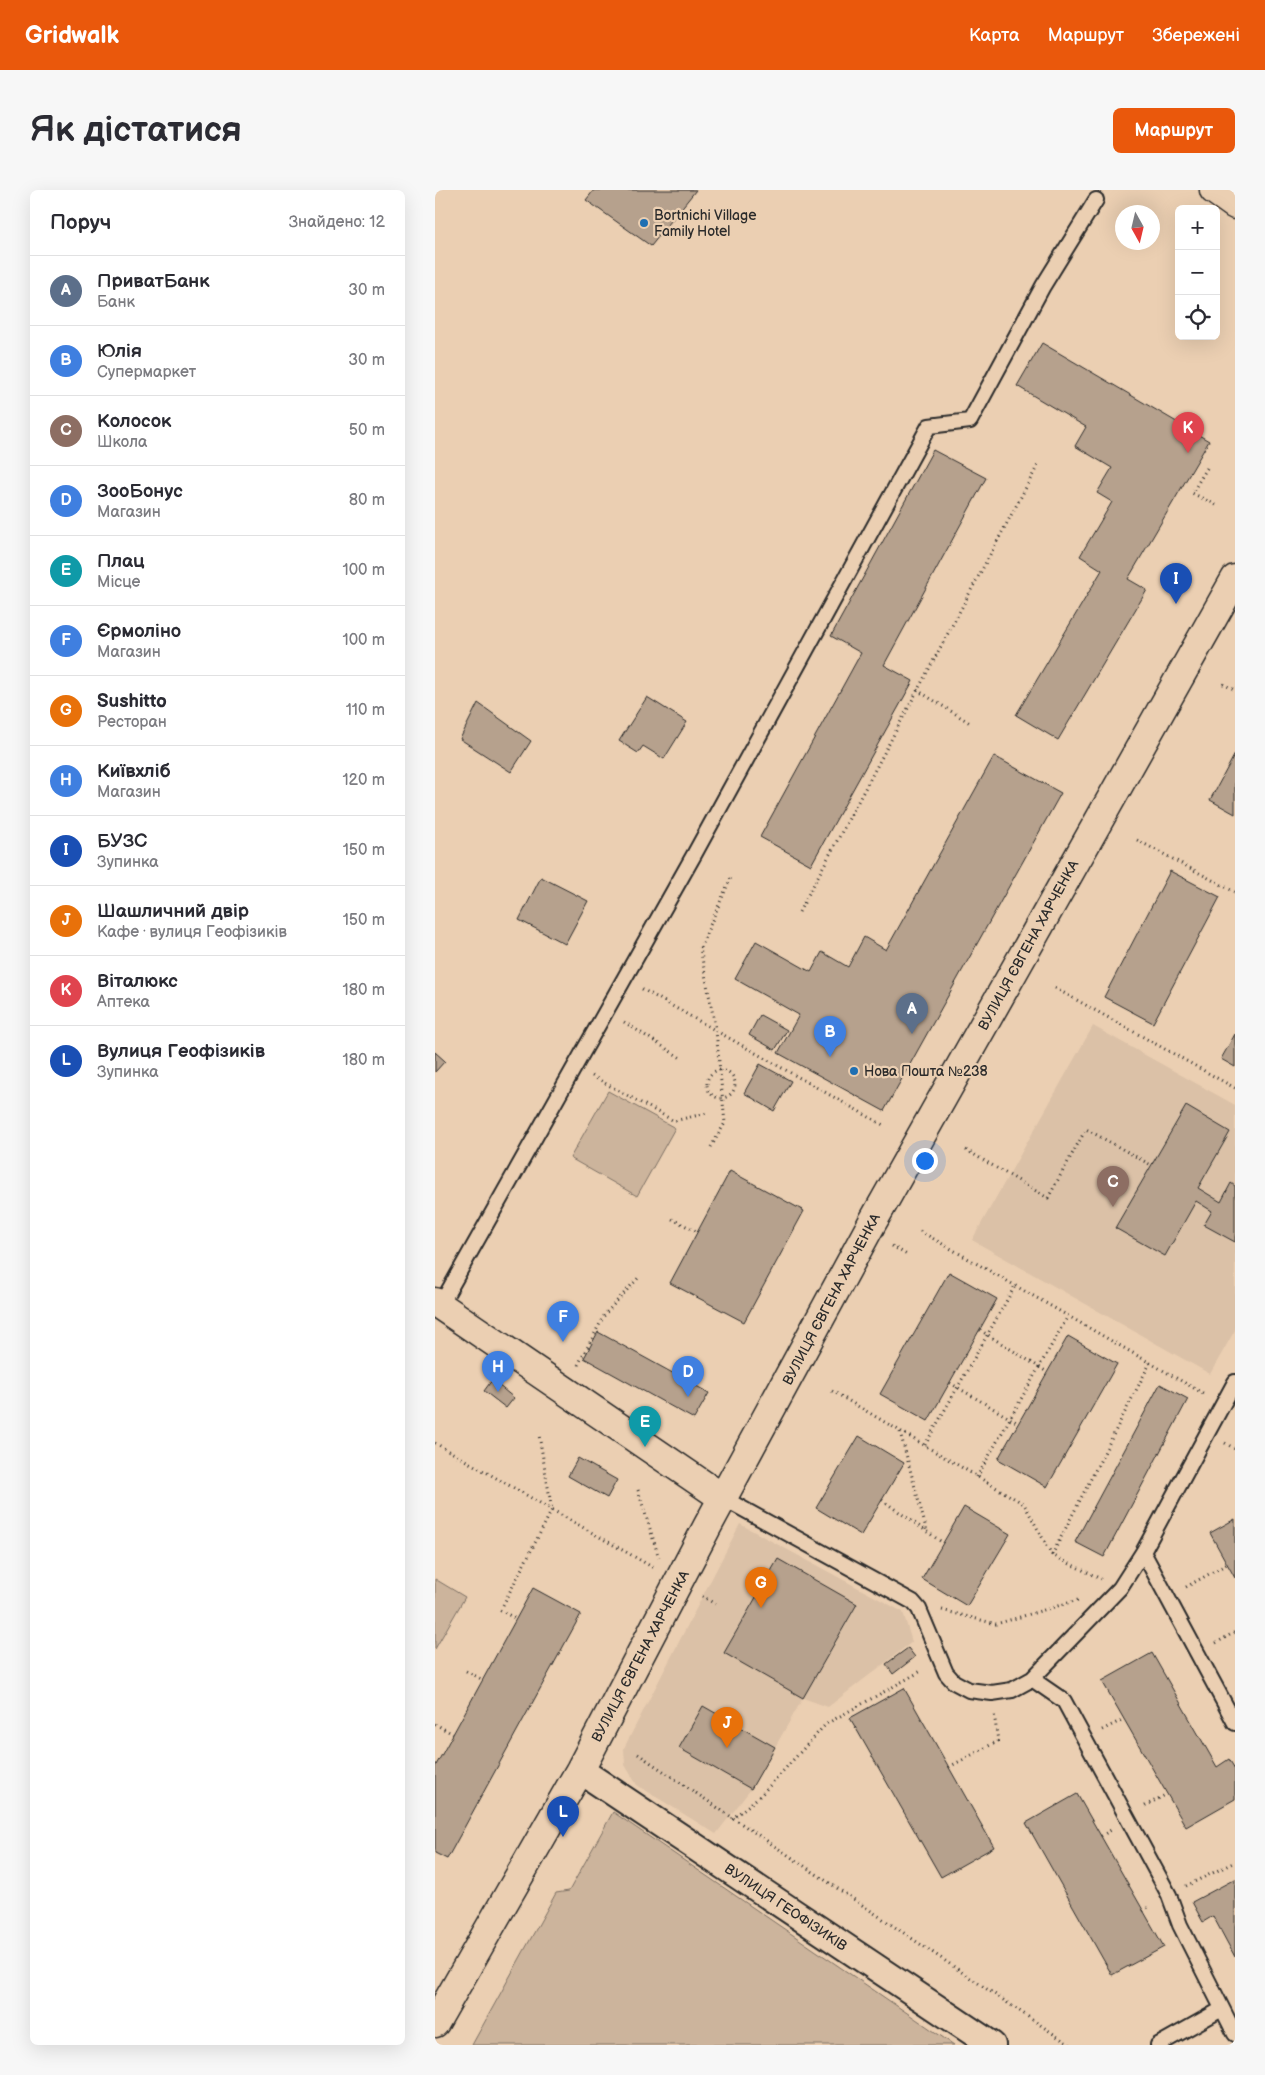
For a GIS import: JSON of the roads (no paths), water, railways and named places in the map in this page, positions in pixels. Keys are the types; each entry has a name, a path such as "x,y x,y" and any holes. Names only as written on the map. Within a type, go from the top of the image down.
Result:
{"main road":[{"path":"1214,190 1235,205"},
{"name":"ВУЛИЦЯ ЄВГЕНА ХАРЧЕНКА","path":"435,2023 580,1770 671,1578 723,1498 876,1215 1235,579"},
{"path":"438,1304 723,1498"}],"street":[{"name":"ВУЛИЦЯ ГЕОФІЗИКІВ","path":"580,1770 992,2045"}],"lane":[{"path":"438,1304 576,1067 929,426 970,421 1043,286 1096,200"},
{"path":"723,1498 913,1602 919,1609 947,1673 954,1682 969,1690 992,1693 1012,1690 1032,1679 1120,1588 1143,1552 1235,1382"},
{"path":"1143,1552 1235,1723"},
{"path":"1032,1679 1064,1701 1169,1895 1180,1925 1235,2034"},
{"path":"1158,2045 1223,2009"}],"place":[{"name":"Bortnichi Village Family Hotel","path":"644,223"},
{"name":"Віталюкс","path":"1188,453"},
{"name":"БУЗС","path":"1176,604"},
{"name":"ПриватБанк","path":"912,1034"},
{"name":"Юлія","path":"830,1057"},
{"name":"Нова Пошта №238","path":"854,1071"},
{"name":"Колосок","path":"1113,1207"},
{"name":"Єрмоліно","path":"563,1342"},
{"name":"Київхліб","path":"498,1392"},
{"name":"ЗооБонус","path":"688,1397"},
{"name":"Плац","path":"645,1447"},
{"name":"Sushitto","path":"761,1608"},
{"name":"Шашличний двір","path":"727,1748"},
{"name":"Вулиця Геофізиків","path":"563,1837"}]}
